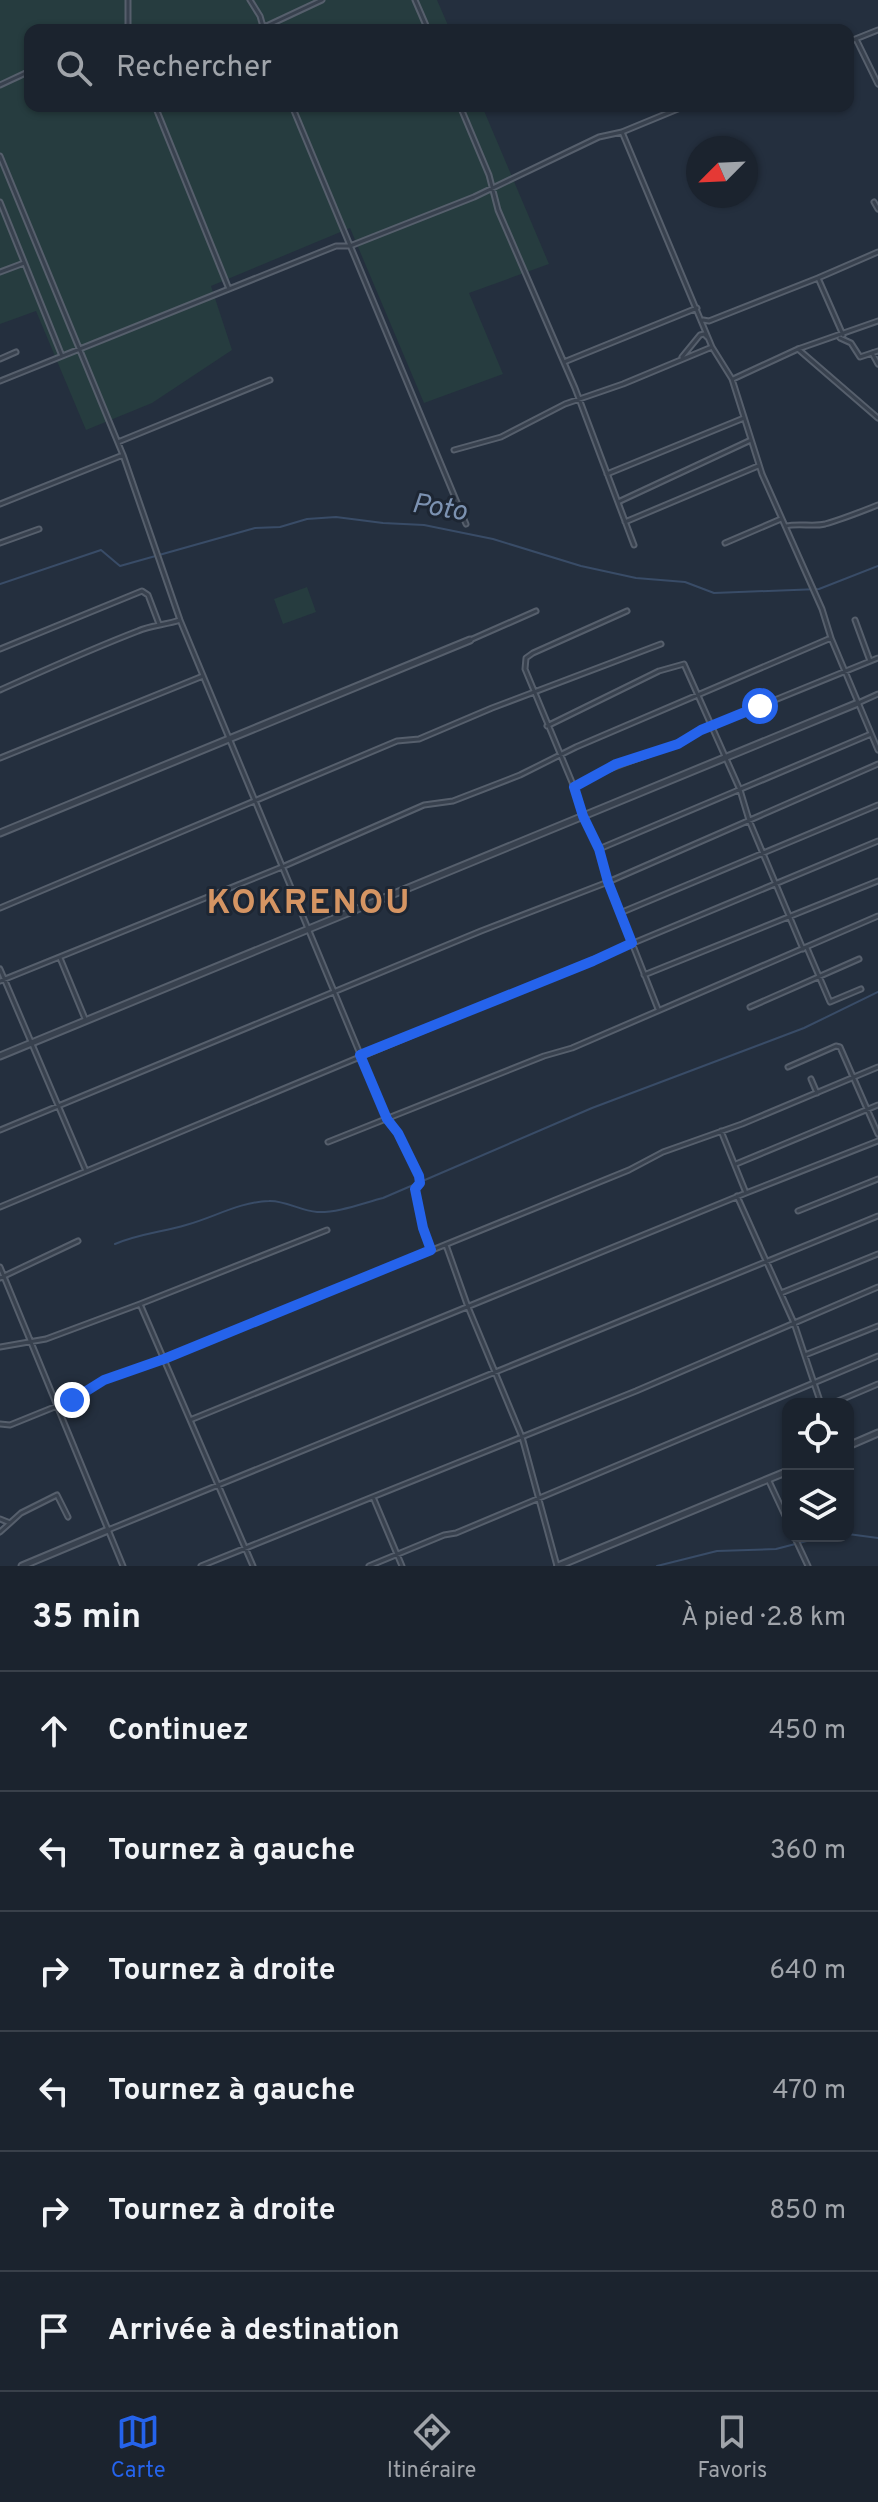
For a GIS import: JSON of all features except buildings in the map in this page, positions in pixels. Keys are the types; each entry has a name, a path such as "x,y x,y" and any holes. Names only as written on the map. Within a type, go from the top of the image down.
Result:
{"street":[{"path":"128,0 128,24"},
{"path":"250,0 260,16 261,24"},
{"path":"272,24 322,0"},
{"path":"415,0 425,24"},
{"path":"878,30 856,39 878,84"},
{"path":"0,85 24,74"},
{"path":"157,112 229,289"},
{"path":"294,112 466,524"},
{"path":"463,112 489,175 498,210 579,398 634,545"},
{"path":"0,381 336,246 350,246 474,197 599,137 622,132 670,112"},
{"path":"622,132 712,347 732,379 759,465 822,609 878,750"},
{"path":"0,156 118,442 180,620 203,676 387,1119 398,1133 419,1176 416,1200 431,1250"},
{"path":"0,202 62,356"},
{"path":"874,202 878,209"},
{"path":"703,320 709,321 878,252"},
{"path":"0,272 24,263"},
{"path":"818,278 843,335"},
{"path":"564,362 697,308"},
{"path":"732,379 798,349 878,321"},
{"path":"681,358 700,335 704,334 710,340"},
{"path":"837,337 851,343 860,357 878,351"},
{"path":"454,450 501,437 579,398 623,384 712,347"},
{"path":"798,349 878,418"},
{"path":"0,359 16,352"},
{"path":"872,352 878,364"},
{"path":"118,442 270,380"},
{"path":"607,474 744,418"},
{"path":"618,502 751,440"},
{"path":"0,504 123,455"},
{"path":"625,522 759,465"},
{"path":"785,527 823,525 878,505"},
{"path":"725,543 781,519"},
{"path":"0,543 39,529"},
{"path":"0,649 142,591 148,595 159,624"},
{"path":"0,833 536,611"},
{"path":"627,611 529,656 525,669 599,849 608,882 658,1009"},
{"path":"0,690 74,660 104,644 159,624 180,620"},
{"path":"855,620 870,661"},
{"path":"2,980 282,867 424,805 453,801 520,775 698,693 831,638"},
{"path":"0,908 397,741 419,739 661,644"},
{"path":"574,787 616,764 678,744 711,726 878,658"},
{"path":"547,726 659,671 684,664 740,790 763,854 830,1002 861,989"},
{"path":"0,758 203,676"},
{"path":"0,1056 878,694"},
{"path":"599,849 871,734"},
{"path":"0,1130 481,931 608,882 878,764"},
{"path":"620,913 878,805"},
{"path":"0,1207 878,841"},
{"path":"644,975 878,881"},
{"path":"328,1142 544,1056 572,1048 878,916"},
{"path":"60,958 86,1021"},
{"path":"750,1007 859,959"},
{"path":"0,969 2,980 86,1171"},
{"path":"788,1067 840,1047 878,1134"},
{"path":"0,1424 10,1425 57,1406 104,1380 164,1359 446,1245 629,1170 663,1152 878,1067"},
{"path":"811,1079 817,1093"},
{"path":"736,1164 878,1105"},
{"path":"721,1131 746,1193"},
{"path":"190,1420 878,1141"},
{"path":"798,1211 878,1179"},
{"path":"737,1196 794,1323 819,1398"},
{"path":"22,1566 878,1216"},
{"path":"0,1347 32,1343 327,1230"},
{"path":"2,1277 78,1241"},
{"path":"446,1245 522,1437 558,1566 782,1473"},
{"path":"781,1293 878,1254"},
{"path":"0,1267 123,1566"},
{"path":"201,1566 522,1437 878,1287"},
{"path":"140,1304 253,1566"},
{"path":"805,1355 878,1326"},
{"path":"369,1566 878,1356"},
{"path":"845,1398 878,1384"},
{"path":"854,1443 878,1433"},
{"path":"768,1479 782,1509"},
{"path":"0,1532 26,1510 57,1495 68,1517"},
{"path":"373,1497 402,1566"},
{"path":"0,1519 10,1523"},
{"path":"797,1542 808,1566"}],"green space":[{"path":"0,0 437,0 447,24 24,24 24,112 485,112 549,264 469,293 503,374 424,403 350,228 211,286 232,350 152,403 86,430 36,311 0,324"},
{"path":"307,587 316,612 283,624 274,599"}],"waterway":[{"name":"Poto","path":"0,584 101,550 120,566 255,528 336,517 424,525 493,539 581,566 636,578 685,582 714,593 819,589 878,566"},
{"path":"115,1244 258,1202 275,1201 325,1212 383,1198 592,1108 804,1028 878,992"},
{"path":"854,1535 878,1538"},
{"path":"657,1566 717,1551 776,1549 803,1542"}],"district":[{"name":"KOKRENOU","path":"309,904"}],"route":[{"path":"72,1400 104,1380 164,1359 431,1250 416,1200 419,1176 398,1133 387,1119 360,1055 632,943 574,787 616,764 678,744 701,730 760,706"}]}
